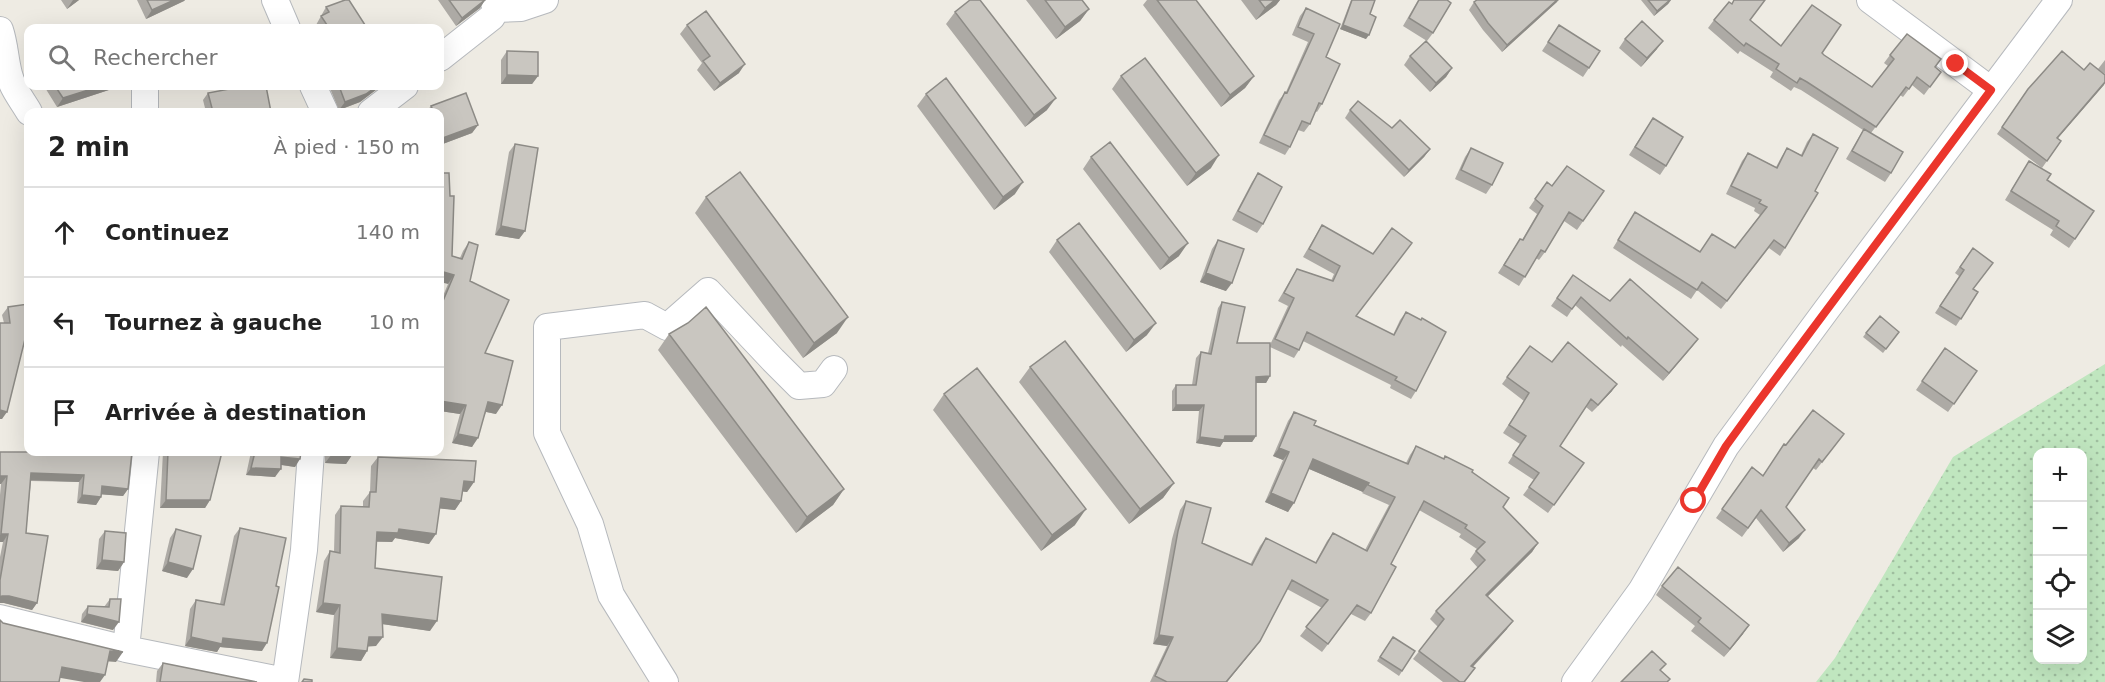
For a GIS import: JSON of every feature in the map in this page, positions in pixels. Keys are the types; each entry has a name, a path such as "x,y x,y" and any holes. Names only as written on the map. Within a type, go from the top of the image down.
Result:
{"street":[{"path":"274,0 285,24"},
{"path":"444,55 492,17 495,4 521,8 545,0"},
{"path":"1870,0 1991,90"},
{"path":"1575,682 1641,591 1726,446 2059,0"},
{"path":"0,30 6,48 9,73 14,87 27,108"},
{"path":"145,90 145,108"},
{"path":"315,90 323,108"},
{"path":"376,108 400,90"},
{"path":"665,682 611,595 590,524 547,433 547,327 645,315 667,327 708,291 799,386 823,384 834,369"},
{"path":"126,650 146,456"},
{"path":"0,618 126,650 285,682 304,550 311,456"}],"green space":[{"path":"2105,364 2105,682 1816,682 1835,658 1953,457"}],"building":[{"path":"147,0 174,0 152,10"},
{"path":"349,0 364,24 326,24 321,16 329,12 326,7"},
{"path":"449,0 485,0 462,18"},
{"path":"970,0 980,0 1056,98 1034,115 955,12"},
{"path":"1045,0 1082,0 1089,9 1065,27"},
{"path":"1157,0 1196,0 1254,76 1230,95"},
{"path":"1259,0 1275,0 1265,8"},
{"path":"1352,0 1375,0 1370,14 1376,17 1369,35 1343,25"},
{"path":"1419,0 1447,0 1451,3 1433,33 1409,18"},
{"path":"1477,0 1557,0 1507,45 1474,2"},
{"path":"1648,0 1670,0 1657,11"},
{"path":"1734,0 1765,0 1750,20 1781,46 1812,5 1841,25 1822,53 1872,87 1894,59 1890,55 1907,34 1941,59 1935,67 1941,72 1930,87 1917,77 1909,89 1906,87 1876,127 1800,78 1797,83 1776,69 1779,64 1746,43 1744,46 1714,20 1729,2 1732,4"},
{"path":"1306,8 1340,24 1326,57 1340,64 1310,124 1302,121 1290,147 1264,135 1285,92 1287,93 1314,34 1298,27"},
{"path":"706,11 745,64 720,83 703,61 710,56 687,25"},
{"path":"1642,21 1663,41 1647,58 1625,39"},
{"path":"1559,25 1600,51 1589,68 1548,42"},
{"path":"1426,41 1452,68 1436,83 1410,56"},
{"path":"507,51 538,52 538,76 507,75"},
{"path":"2062,51 2084,70 2090,63 2105,75 2105,82 2057,138 2061,141 2047,161 2002,127 2028,89"},
{"path":"1145,58 1219,155 1196,173 1121,76"},
{"path":"946,78 1023,182 1003,197 926,94"},
{"path":"58,90 88,90 63,98"},
{"path":"224,90 267,90 270,108 212,108 208,93"},
{"path":"340,90 372,90 366,94 345,102"},
{"path":"466,93 478,125 444,138 444,108 432,108 431,106"},
{"path":"1358,101 1392,128 1400,120 1430,149 1409,170 1350,110"},
{"path":"1653,118 1683,137 1666,166 1635,147"},
{"path":"1864,129 1903,152 1891,173 1852,151"},
{"path":"1813,134 1838,148 1815,191 1818,193 1785,248 1774,240 1727,301 1702,282 1697,290 1618,240 1635,212 1700,252 1712,234 1735,248 1767,207 1759,203 1761,200 1731,186 1748,153 1777,168 1787,148 1802,156"},
{"path":"1110,142 1188,243 1169,258 1091,157"},
{"path":"515,144 538,148 525,231 501,226"},
{"path":"1471,148 1503,163 1492,185 1461,170"},
{"path":"2029,161 2051,174 2047,180 2094,211 2075,239 2056,226 2059,221 2011,191"},
{"path":"1567,166 1604,191 1583,221 1569,212 1545,252 1541,250 1525,277 1504,265 1520,239 1523,240 1543,206 1535,199 1547,182 1552,186"},
{"path":"740,172 848,317 814,343 706,197"},
{"path":"444,173 449,173 450,196 454,196 452,256 462,259 469,242 478,245 470,281 509,300 485,353 513,361 502,405 488,402 478,438 458,434 466,405 444,402 444,299 454,275 444,272"},
{"path":"1258,173 1282,187 1263,224 1238,211"},
{"path":"1079,223 1156,323 1134,340 1057,240"},
{"path":"1322,225 1373,254 1392,228 1412,243 1356,316 1394,335 1406,312 1446,332 1416,391 1395,380 1397,377 1307,332 1299,350 1275,339 1294,298 1284,293 1297,269 1333,281 1340,266 1309,249"},
{"path":"1218,240 1244,249 1232,283 1206,273"},
{"path":"1973,248 1993,263 1973,289 1978,292 1961,319 1940,306 1964,270 1960,267"},
{"path":"1573,275 1610,301 1630,279 1698,339 1669,373 1581,297 1572,309 1557,298"},
{"path":"1222,302 1245,307 1237,343 1270,343 1270,376 1256,377 1256,436 1225,436 1224,440 1200,437 1204,405 1176,405 1176,385 1196,385 1201,352 1211,354"},
{"path":"24,305 24,343 7,412 0,410 0,323 10,323 8,307"},
{"path":"706,307 844,489 807,517 669,334 688,323"},
{"path":"1880,316 1899,332 1886,349 1866,333"},
{"path":"1065,341 1174,483 1140,509 1030,367"},
{"path":"1568,342 1617,384 1598,405 1591,399 1560,446 1584,463 1554,505 1529,487 1539,473 1513,455 1526,436 1509,425 1529,393 1507,377 1530,346 1552,362"},
{"path":"1945,348 1977,371 1954,404 1922,381"},
{"path":"977,368 1086,509 1052,535 944,394"},
{"path":"1813,410 1844,434 1822,462 1819,459 1786,507 1805,530 1789,543 1761,510 1748,528 1722,509 1752,467 1763,476 1784,444 1786,445"},
{"path":"1294,412 1316,421 1314,425 1408,464 1416,446 1444,459 1445,456 1473,470 1472,472 1509,498 1503,507 1538,543 1486,595 1513,621 1471,666 1475,668 1464,682 1460,682 1419,651 1444,619 1436,611 1485,560 1476,551 1485,542 1465,528 1467,525 1424,501 1391,564 1396,567 1371,613 1357,605 1328,644 1306,627 1328,600 1292,580 1260,641 1226,682 1167,682 1155,676 1173,637 1159,635 1178,531 1186,501 1211,508 1202,543 1252,565 1266,538 1316,563 1333,533 1367,551 1395,497 1313,459 1294,503 1271,493 1289,452 1279,448"},
{"path":"0,452 24,452 24,456 132,456 128,489 102,486 101,497 82,495 84,475 31,473 26,533 48,536 37,603 9,596 0,597 0,580 8,534 1,534 7,476 0,476"},
{"path":"168,456 221,456 210,500 166,500"},
{"path":"254,456 300,456 300,459 281,457 281,469 251,468"},
{"path":"378,457 476,461 474,482 464,481 461,501 441,498 436,534 399,529 398,533 377,532 375,568 442,577 437,621 382,614 383,637 369,637 367,651 337,648 340,605 323,603 330,551 340,553 341,506 369,507 370,492 376,492"},
{"path":"240,528 286,538 276,586 279,587 267,643 223,638 222,644 191,637 196,600 224,605"},
{"path":"176,529 201,536 193,569 168,562"},
{"path":"105,531 126,533 124,562 102,560"},
{"path":"1678,567 1749,625 1730,649 1698,622 1701,618 1662,586"},
{"path":"110,599 121,599 119,622 87,614 88,606 109,607"},
{"path":"0,620 3,623 123,652 110,651 105,675 62,667 59,682 0,682"},
{"path":"1393,637 1415,651 1402,671 1380,657"},
{"path":"1652,651 1666,664 1660,670 1670,679 1667,682 1621,682"},
{"path":"163,663 257,682 160,682"},
{"path":"304,679 312,680 312,682 302,682"}],"route":[{"path":"1694,501 1726,446 1991,90 1956,64"}]}
